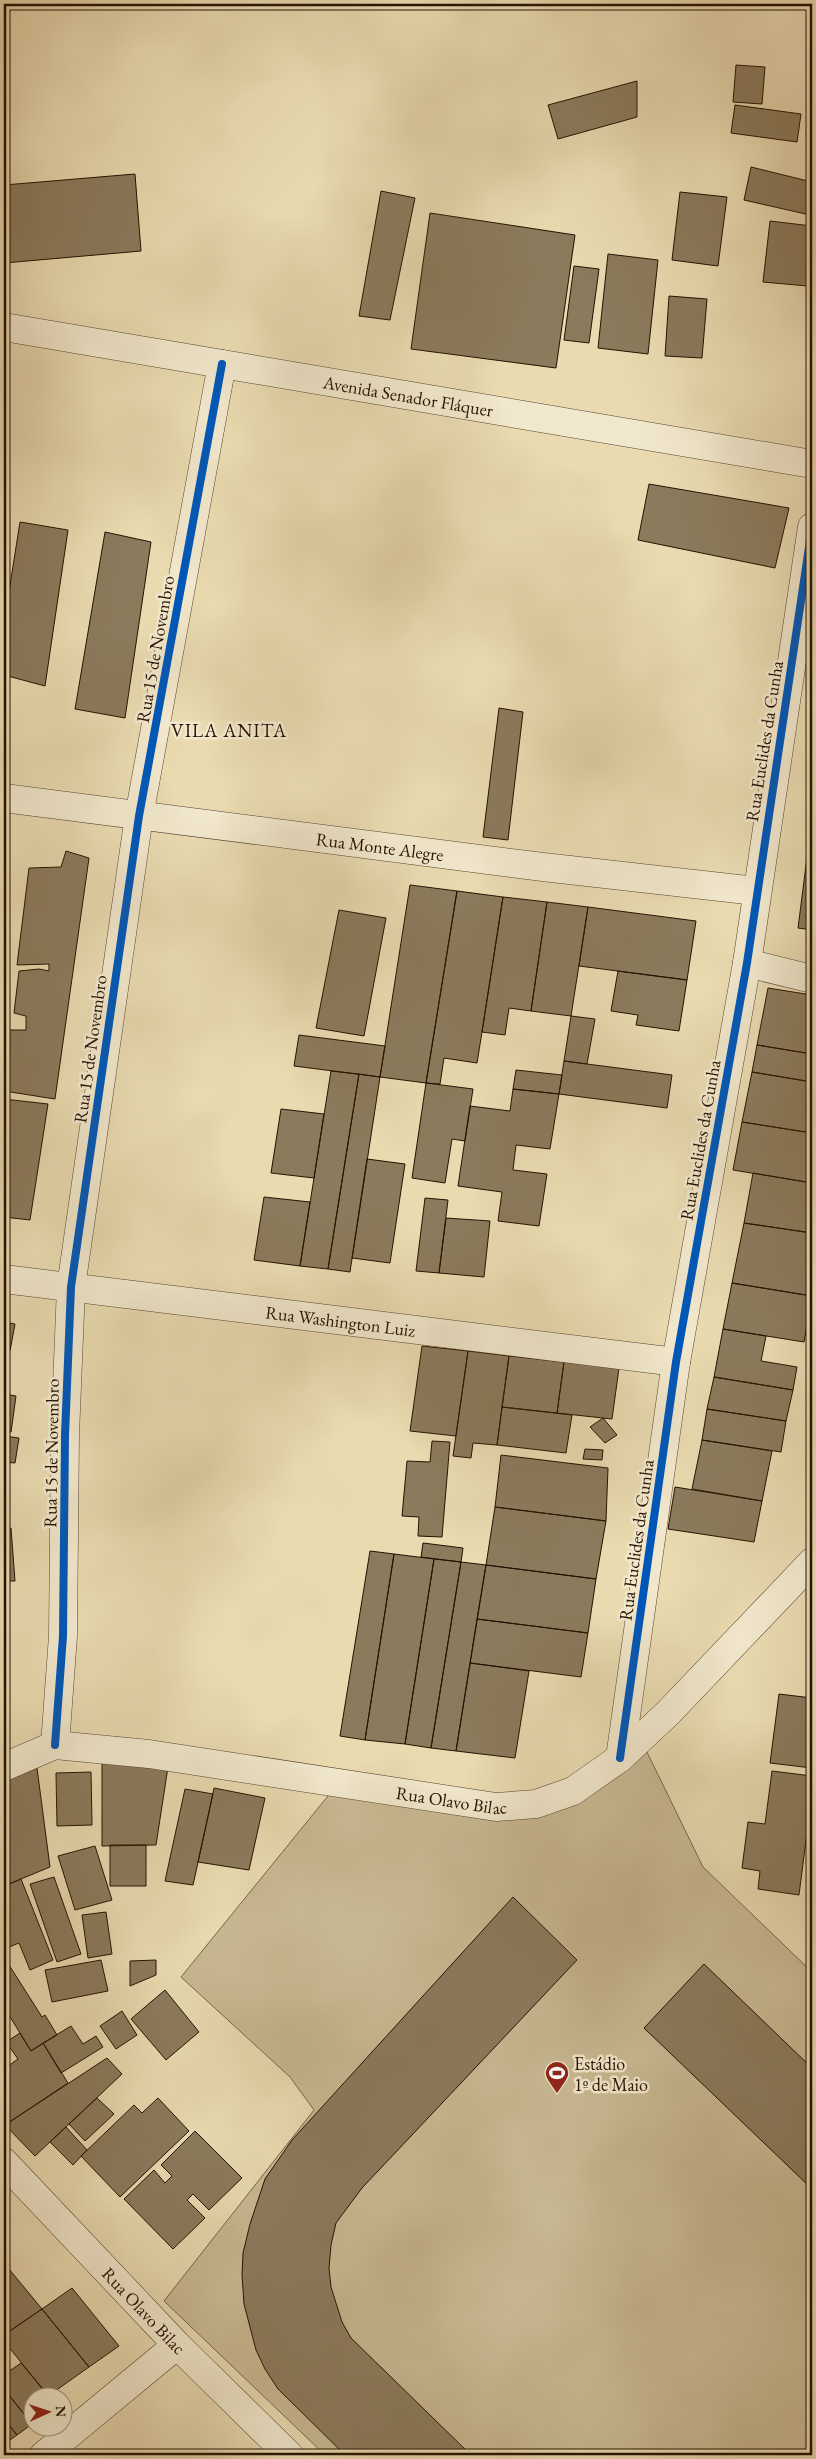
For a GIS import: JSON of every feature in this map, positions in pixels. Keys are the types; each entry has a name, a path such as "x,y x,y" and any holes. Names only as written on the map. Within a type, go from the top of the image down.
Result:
{"street":[{"name":"Avenida Senador Fláquer","path":"4,327 812,464"},
{"name":"Rua 15 de Novembro","path":"55,1745 63,1636 65,1435 71,1288 140,816 222,364"},
{"name":"Rua Euclides da Cunha","path":"620,1758 676,1362 747,963 756,891 812,527"},
{"name":"Rua Monte Alegre","path":"4,798 756,891"},
{"path":"747,963 812,978"},
{"name":"Rua Washington Luiz","path":"4,1279 676,1362"},
{"name":"Rua Olavo Bilac","path":"4,1767 55,1745 149,1754 496,1807 536,1804 573,1791 620,1758 668,1713 812,1562"},
{"name":"Rua Olavo Bilac","path":"4,2162 177,2345 289,2455"},
{"path":"44,2455 177,2345"}],"shaded area":[{"name":"Estádio 1º de Maio","path":"646,1750 703,1867 812,1972 812,2455 325,2455 164,2301 314,2110 290,2077 181,1977 332,1791 526,1816"}],"building":[{"path":"736,65 765,67 762,104 733,102"},
{"path":"637,81 637,117 558,139 548,105"},
{"path":"812,88 812,136 806,135"},
{"path":"735,105 801,114 797,142 731,133"},
{"path":"751,167 812,182 810,215 744,200"},
{"path":"135,174 141,251 4,263 4,185"},
{"path":"381,191 415,198 390,320 359,316"},
{"path":"680,192 727,197 718,266 672,260"},
{"path":"430,213 575,235 556,368 411,349"},
{"path":"770,221 812,226 808,286 763,282"},
{"path":"608,254 658,260 648,354 598,348"},
{"path":"574,266 599,269 589,343 564,340"},
{"path":"669,296 707,299 702,358 665,356"},
{"path":"649,484 789,508 775,568 638,540"},
{"path":"20,522 68,530 45,686 4,675 4,623"},
{"path":"105,532 151,542 125,718 75,709"},
{"path":"499,708 523,712 508,840 483,837"},
{"path":"812,826 812,930 798,928"},
{"path":"66,851 89,858 55,1099 4,1091 4,1063 9,1030 26,1030 26,1016 14,1013 19,971 39,969 49,971 49,964 17,965 29,868 61,867"},
{"path":"410,885 457,891 426,1083 380,1077"},
{"path":"457,891 503,897 477,1063 444,1058 440,1084 426,1083"},
{"path":"503,897 547,902 531,1011 509,1008 505,1035 482,1032"},
{"path":"547,902 588,907 571,1016 531,1011"},
{"path":"588,907 696,921 687,980 579,966"},
{"path":"339,910 386,918 364,1036 316,1028"},
{"path":"618,971 687,980 679,1031 636,1025 638,1015 611,1011"},
{"path":"768,988 812,995 812,1054 757,1045"},
{"path":"571,1016 595,1019 587,1064 564,1061"},
{"path":"299,1035 385,1046 380,1077 294,1066"},
{"path":"757,1045 812,1054 812,1082 752,1072"},
{"path":"564,1061 672,1075 667,1108 559,1094"},
{"path":"516,1070 562,1075 559,1094 513,1089"},
{"path":"331,1071 359,1074 328,1269 300,1266"},
{"path":"752,1072 812,1082 812,1133 742,1122"},
{"path":"359,1074 380,1077 350,1272 328,1269"},
{"path":"426,1083 473,1089 465,1141 452,1139 445,1183 412,1178"},
{"path":"513,1089 559,1094 550,1149 516,1145 513,1170 547,1174 539,1226 498,1221 502,1192 458,1186 470,1106 510,1111"},
{"path":"4,1099 48,1104 30,1220 4,1217"},
{"path":"281,1109 324,1114 314,1178 271,1173"},
{"path":"742,1122 812,1133 812,1183 733,1170"},
{"path":"367,1159 405,1164 390,1263 352,1258"},
{"path":"753,1173 812,1183 812,1233 744,1223"},
{"path":"264,1197 310,1202 300,1266 254,1260"},
{"path":"425,1198 448,1200 439,1273 416,1271"},
{"path":"446,1218 490,1221 484,1277 439,1273"},
{"path":"744,1223 812,1233 812,1296 732,1283"},
{"path":"732,1283 812,1296 804,1342 723,1329"},
{"path":"4,1322 15,1324 10,1351 4,1350"},
{"path":"723,1329 766,1336 761,1361 797,1367 793,1390 714,1377"},
{"path":"422,1346 468,1351 456,1436 410,1431"},
{"path":"468,1351 509,1356 497,1445 473,1443 471,1458 453,1456"},
{"path":"509,1356 564,1362 557,1413 502,1407"},
{"path":"564,1362 619,1368 612,1419 557,1413"},
{"path":"714,1377 793,1390 786,1421 707,1409"},
{"path":"4,1394 16,1396 11,1432 4,1431"},
{"path":"502,1407 572,1415 566,1453 497,1445"},
{"path":"707,1409 786,1421 781,1452 702,1440"},
{"path":"603,1418 617,1435 605,1443 590,1427"},
{"path":"4,1436 19,1438 15,1463 4,1462"},
{"path":"702,1440 772,1451 762,1501 692,1489"},
{"path":"432,1441 450,1442 442,1537 418,1536 419,1517 402,1516 407,1461 430,1462"},
{"path":"585,1449 603,1450 602,1460 583,1459"},
{"path":"501,1455 608,1468 606,1521 495,1507"},
{"path":"675,1487 762,1501 754,1542 668,1529"},
{"path":"495,1507 606,1521 596,1579 486,1565"},
{"path":"11,1528 15,1581 4,1581 4,1529"},
{"path":"423,1543 463,1548 461,1562 421,1557"},
{"path":"370,1551 394,1554 365,1740 340,1736"},
{"path":"394,1554 434,1559 405,1744 365,1740"},
{"path":"434,1559 461,1562 431,1748 405,1744"},
{"path":"461,1562 486,1565 456,1751 431,1748"},
{"path":"486,1565 596,1579 588,1633 477,1619"},
{"path":"477,1619 588,1633 581,1677 470,1663"},
{"path":"470,1663 529,1671 515,1758 456,1751"},
{"path":"779,1694 812,1698 812,1768 770,1763"},
{"path":"102,1757 168,1767 156,1845 102,1846"},
{"path":"37,1768 50,1867 4,1886 4,1840 10,1837 4,1822 4,1781"},
{"path":"772,1771 812,1776 812,1793 799,1895 758,1889 760,1871 742,1868 748,1822 765,1824"},
{"path":"91,1772 92,1825 57,1826 56,1773"},
{"path":"214,1788 265,1798 249,1870 198,1862"},
{"path":"185,1789 213,1794 193,1885 165,1881"},
{"path":"110,1845 146,1845 146,1886 110,1886"},
{"path":"95,1846 112,1900 75,1910 58,1856"},
{"path":"54,1877 81,1954 57,1962 30,1884"},
{"path":"21,1879 53,1960 30,1970 19,1943 4,1949 4,1886"},
{"path":"513,1897 577,1960 362,2188 336,2223 331,2245 329,2268 331,2287 342,2322 351,2338 471,2455 345,2455 278,2389 256,2350 244,2304 242,2275 243,2253 250,2224 265,2179 292,2140"},
{"path":"106,1912 112,1954 88,1958 82,1915"},
{"path":"101,1960 108,1991 52,2002 45,1970"},
{"path":"156,1960 156,1975 130,1986 130,1961"},
{"path":"704,1964 812,2068 812,2189 644,2028"},
{"path":"9,1965 42,2017 45,2015 57,2035 31,2051 4,2007 4,1968"},
{"path":"165,1990 199,2032 166,2060 131,2019"},
{"path":"122,2011 137,2035 116,2049 100,2026"},
{"path":"71,2026 83,2044 96,2036 103,2047 61,2073 43,2043"},
{"path":"20,2033 31,2051 43,2043 68,2083 5,2125 4,2069 18,2059 6,2042"},
{"path":"107,2058 122,2074 35,2156 5,2125"},
{"path":"97,2098 114,2114 85,2141 69,2124"},
{"path":"158,2098 189,2131 120,2197 81,2156 134,2105 142,2113"},
{"path":"66,2127 87,2150 73,2165 50,2142"},
{"path":"195,2131 242,2178 209,2210 193,2194 187,2200 205,2218 173,2249 124,2199 154,2170 165,2183 172,2176 161,2165"},
{"path":"4,2263 42,2309 4,2335"},
{"path":"72,2288 119,2346 89,2367 42,2309"},
{"path":"42,2309 89,2367 62,2386 40,2386 4,2341 4,2335"},
{"path":"4,2361 11,2370 21,2363 41,2386 22,2386 22,2412 4,2389"},
{"path":"4,2389 22,2412 22,2431 17,2435 4,2419"},
{"path":"4,2419 17,2435 4,2444"}],"cycle path":[{"path":"55,1745 63,1636 65,1435 71,1287 139,816 222,364"},
{"path":"620,1758 676,1362 747,963 812,527"}],"place":[{"name":"Estádio 1º de Maio","path":"557,2094"}],"district":[{"name":"VILA ANITA","path":"229,730"}]}
